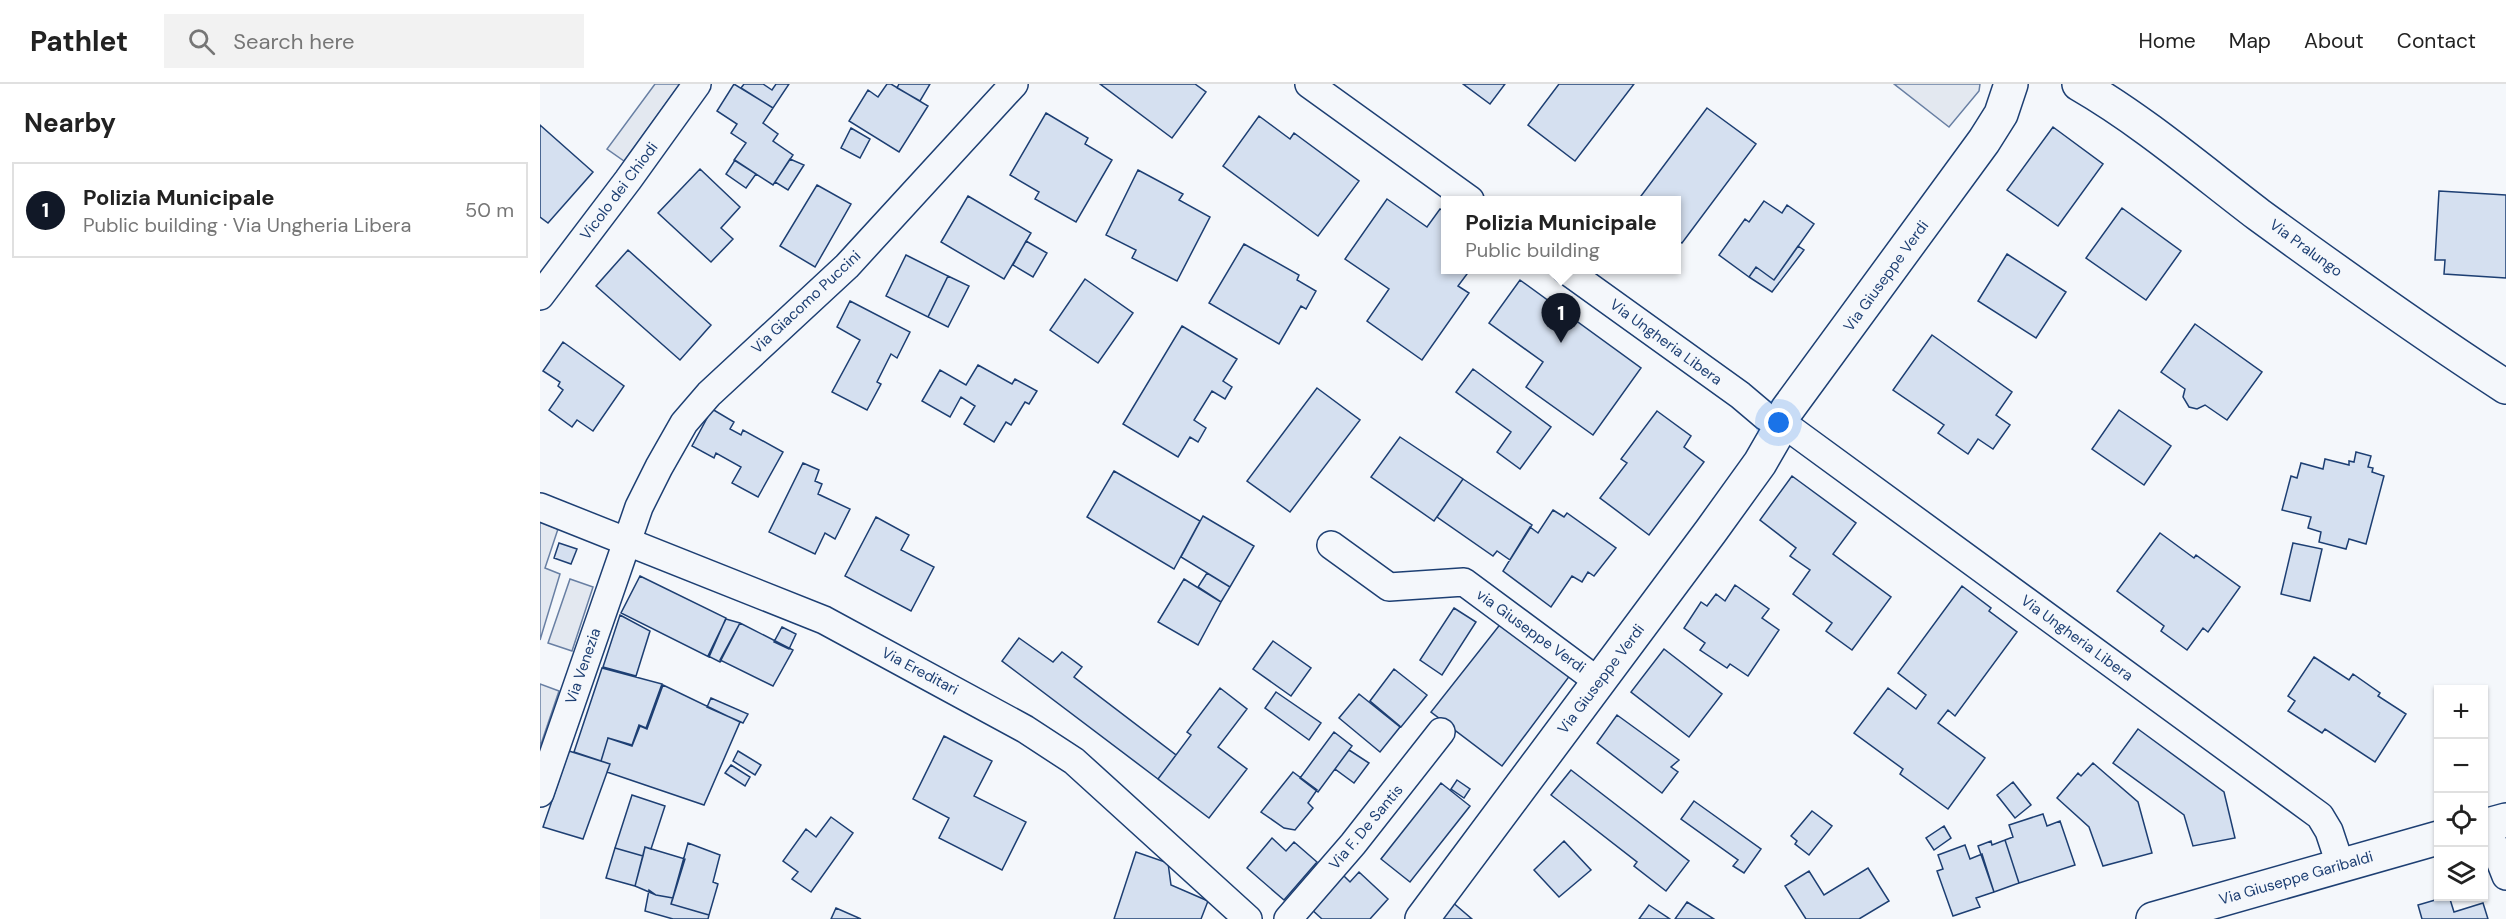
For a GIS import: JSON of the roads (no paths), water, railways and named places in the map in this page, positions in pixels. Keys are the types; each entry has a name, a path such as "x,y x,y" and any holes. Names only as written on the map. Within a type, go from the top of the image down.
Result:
{"street":[{"name":"Vicolo dei Chiodi","path":"540,296 697,84"},
{"name":"Via Giacomo Puccini","path":"627,540 658,466 684,423 741,363 847,266 1014,84"},
{"path":"1309,84 1463,196"},
{"name":"Via Giuseppe Verdi","path":"1984,141 1991,84"},
{"name":"Via Giuseppe Verdi","path":"1422,919 1760,463 1780,424 1984,141 2001,114 2012,84"},
{"name":"Via Pralungo","path":"2079,84 2104,93 2280,230 2447,349 2506,387"},
{"name":"Via Ungheria Libera","path":"1572,274 2320,816 2329,831 2340,864"},
{"name":"Via Ereditari","path":"540,507 824,620 1025,729 1074,761 1248,919"},
{"name":"Via Venezia","path":"540,793 627,540"},
{"name":"via Giuseppe Verdi","path":"1331,545 1389,587 1464,582 1599,682"},
{"name":"Via F. De Santis","path":"1288,919 1366,828 1441,732"},
{"path":"2492,824 2506,876"},
{"name":"Via Giuseppe Garibaldi","path":"2153,919 2340,864 2434,839"}],"place":[{"name":"Polizia Municipale","path":"1561,343"}]}
